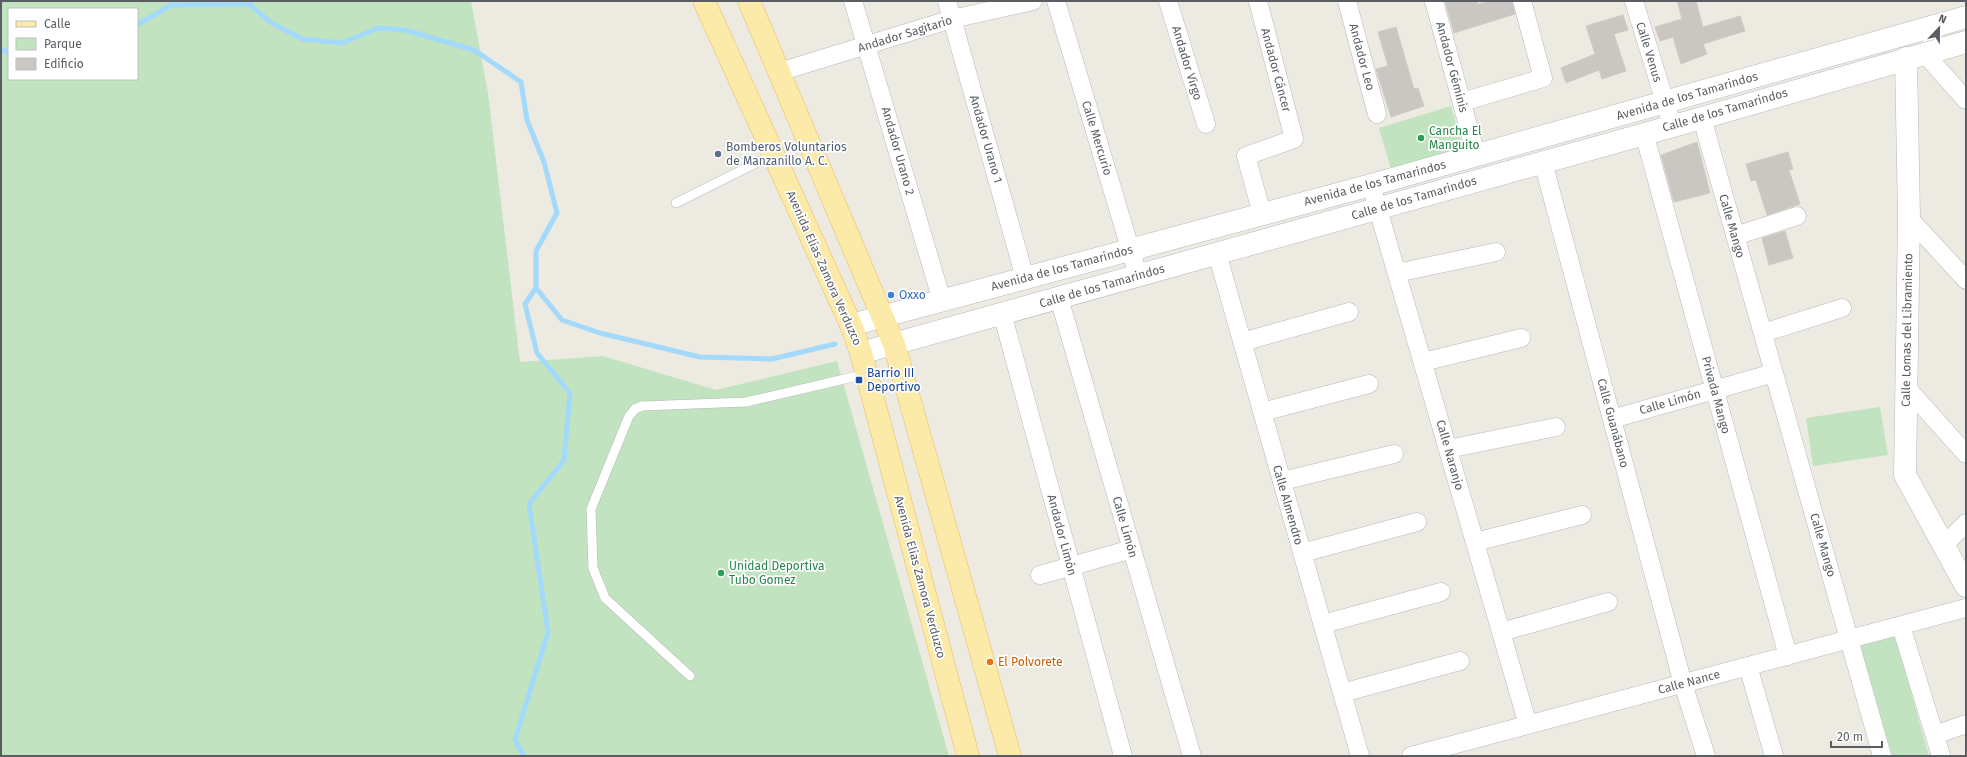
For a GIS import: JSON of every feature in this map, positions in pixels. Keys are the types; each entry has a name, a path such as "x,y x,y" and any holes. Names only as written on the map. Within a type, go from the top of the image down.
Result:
{"main road":[{"name":"Avenida Elías Zamora Verduzco","path":"704,1 851,325 861,353 968,756"},
{"path":"749,1 894,344 1010,756"}],"street":[{"name":"Andador Urano 2","path":"853,1 942,301"},
{"name":"Andador Urano 1","path":"947,1 1025,278"},
{"name":"Andador Sagitario","path":"779,72 952,19 1033,1"},
{"name":"Calle Mercurio","path":"1056,1 1138,275"},
{"name":"Andador Virgo","path":"1168,1 1206,124"},
{"name":"Andador Cáncer","path":"1258,1 1294,139 1246,156 1262,214"},
{"name":"Andador Leo","path":"1348,1 1377,114"},
{"name":"Andador Géminis","path":"1434,1 1476,156"},
{"path":"1462,102 1544,78 1522,1"},
{"name":"Calle Venus","path":"1634,1 1672,126"},
{"name":"Avenida de los Tamarindos","path":"851,325 1476,156 1966,17"},
{"name":"Calle de los Tamarindos","path":"861,353 1702,118 1966,42"},
{"path":"1915,56 1966,100"},
{"name":"Calle Lomas del Libramiento","path":"1915,56 1909,218 1905,475 1966,586"},
{"name":"Calle Mango","path":"1702,118 1882,756"},
{"name":"Privada Mango","path":"1644,133 1788,656"},
{"name":"Calle Guanábano","path":"1543,162 1684,684"},
{"name":"Calle Naranjo","path":"1371,185 1528,725"},
{"path":"1735,236 1797,216"},
{"path":"1909,218 1966,280"},
{"path":"1397,273 1496,252"},
{"name":"Calle Almendro","path":"1217,253 1360,756"},
{"name":"Calle Limón","path":"1059,298 1192,756"},
{"path":"1763,334 1842,308"},
{"path":"1242,342 1349,312"},
{"name":"Andador Limón","path":"1002,314 1123,756"},
{"path":"1423,362 1521,338"},
{"name":"Calle Limón","path":"1612,419 1774,373"},
{"path":"1262,412 1369,384"},
{"path":"1906,388 1966,454"},
{"path":"1448,449 1556,427"},
{"path":"1282,481 1394,454"},
{"path":"1475,542 1582,515"},
{"path":"1302,553 1416,522"},
{"path":"1943,546 1966,523"},
{"path":"1040,575 1132,549"},
{"path":"1322,624 1440,592"},
{"path":"1501,632 1608,602"},
{"name":"Calle Nance","path":"1411,756 1966,608"},
{"path":"1901,626 1941,756"},
{"path":"1342,693 1460,661"},
{"path":"1748,666 1774,756"},
{"path":"1684,684 1706,756"},
{"path":"1935,735 1966,724"}],"lane":[{"path":"676,203 774,154"},
{"path":"690,676 605,598 593,568 591,509 629,416 635,409 642,406 746,402 866,374"}],"green space":[{"path":"1,1 471,1 488,93 520,362 603,356 716,390 837,361 949,756 1,756"},
{"name":"Cancha El Manguito","path":"1451,106 1463,148 1391,169 1379,128"},
{"path":"1880,407 1888,455 1813,466 1806,418"},
{"path":"1895,635 1929,756 1892,756 1860,645"}],"building":[{"path":"1445,1 1477,1 1478,4 1492,1 1512,1 1515,14 1454,33"},
{"path":"1677,1 1696,1 1703,27 1740,16 1745,31 1703,44 1707,54 1681,64 1673,37 1660,41 1655,27 1682,19"},
{"path":"1623,15 1628,30 1614,34 1626,71 1602,79 1599,70 1566,83 1561,68 1595,54 1586,26"},
{"path":"1396,27 1414,89 1418,88 1424,106 1391,117 1376,69 1388,66 1378,32"},
{"path":"1697,142 1710,193 1674,202 1661,155"},
{"path":"1788,152 1793,169 1789,170 1800,204 1767,215 1756,180 1751,181 1746,164"},
{"path":"1785,231 1793,258 1769,265 1762,238"}],"waterway":[{"path":"138,24 171,5 249,4 252,1"},
{"path":"249,4 270,22 302,39 342,43 378,28 405,30 474,50 521,82 527,120 544,162 557,213 536,251 536,288 562,320 600,333 700,357 772,359 835,344"},
{"path":"1,50 8,52"},
{"path":"524,756 515,740 548,632 529,504 564,460 570,393 537,353 525,304 536,288"}],"place":[{"name":"Cancha El Manguito","path":"1421,138"},
{"name":"Bomberos Voluntarios de Manzanillo A. C.","path":"718,154"},
{"name":"Oxxo","path":"891,295"},
{"name":"Barrio III Deportivo","path":"859,380"},
{"name":"Unidad Deportiva Tubo Gomez","path":"721,573"},
{"name":"El Polvorete","path":"990,662"}]}
